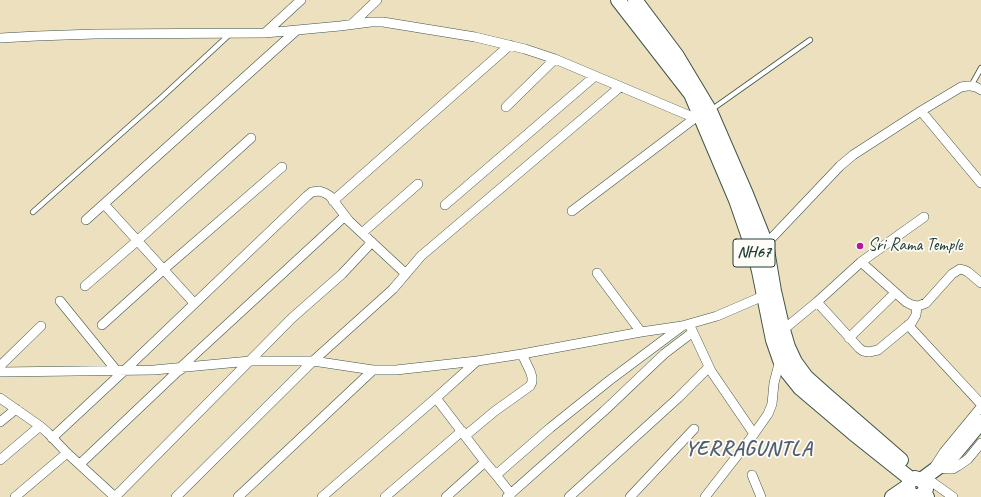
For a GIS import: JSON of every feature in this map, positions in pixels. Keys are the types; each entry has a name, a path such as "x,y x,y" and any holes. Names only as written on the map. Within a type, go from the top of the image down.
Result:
{"highway":[{"name":"NH67","path":"618,0 690,94 746,194 766,244 773,340 780,360 788,373 806,393 853,433 920,486"},
{"name":"NH67","path":"635,0 677,56 736,200 759,271 795,362 806,377 900,459 920,486"},
{"path":"892,497 920,486 952,457 981,422"}],"street":[{"path":"266,33 301,0"},
{"path":"352,24 377,0"},
{"path":"0,38 73,35 266,33 383,22 475,37 538,53 620,87 702,115"},
{"path":"86,220 297,30"},
{"path":"333,200 510,45"},
{"path":"506,107 555,60"},
{"path":"445,205 595,76"},
{"path":"766,244 846,160 921,111 961,88 971,86 981,90"},
{"path":"176,497 313,361 393,289 421,256 620,87"},
{"path":"921,111 981,183"},
{"path":"572,211 702,115"},
{"path":"85,286 251,138"},
{"path":"102,325 282,167"},
{"path":"362,233 418,184"},
{"path":"52,438 121,370 312,192 319,191 326,193 345,216 406,274"},
{"path":"104,204 194,303"},
{"path":"80,464 345,216"},
{"path":"783,330 817,302 861,262 924,217"},
{"path":"0,398 40,426 115,497 301,309 333,283 372,242"},
{"path":"861,262 906,302 917,306 926,303 952,274 960,269 968,272 981,283"},
{"path":"597,274 641,332"},
{"path":"849,338 895,293"},
{"path":"496,475 604,384 688,328 769,294"},
{"path":"60,301 121,370"},
{"path":"817,302 859,348 863,351 869,352 878,350 908,325 915,318 917,306"},
{"path":"908,325 981,406 944,452 920,486"},
{"path":"0,366 41,326"},
{"path":"0,372 154,370 250,362 313,361 373,370 396,370 477,361 641,332 688,328"},
{"path":"688,328 709,367 754,434"},
{"path":"436,398 496,475 509,495 604,411 664,354 688,328"},
{"path":"385,497 463,433 530,386 532,377 522,354"},
{"path":"705,497 766,418 770,409 780,360"},
{"path":"322,497 477,361"},
{"path":"569,497 678,398 709,367"},
{"path":"238,497 373,370"},
{"path":"0,422 16,409"},
{"path":"0,460 40,426"},
{"path":"630,497 694,429"},
{"path":"920,486 948,469 953,469 968,459 981,443"},
{"path":"15,497 67,453"},
{"path":"446,497 485,462"},
{"path":"752,475 761,497"},
{"path":"920,486 953,497"}],"lane":[{"path":"33,212 161,98 231,33"},
{"path":"702,115 810,40"},
{"path":"971,86 981,68"}],"place":[{"name":"Sri Rama Temple","path":"860,246"}],"district":[{"name":"YERRAGUNTLA","path":"749,449"}]}
